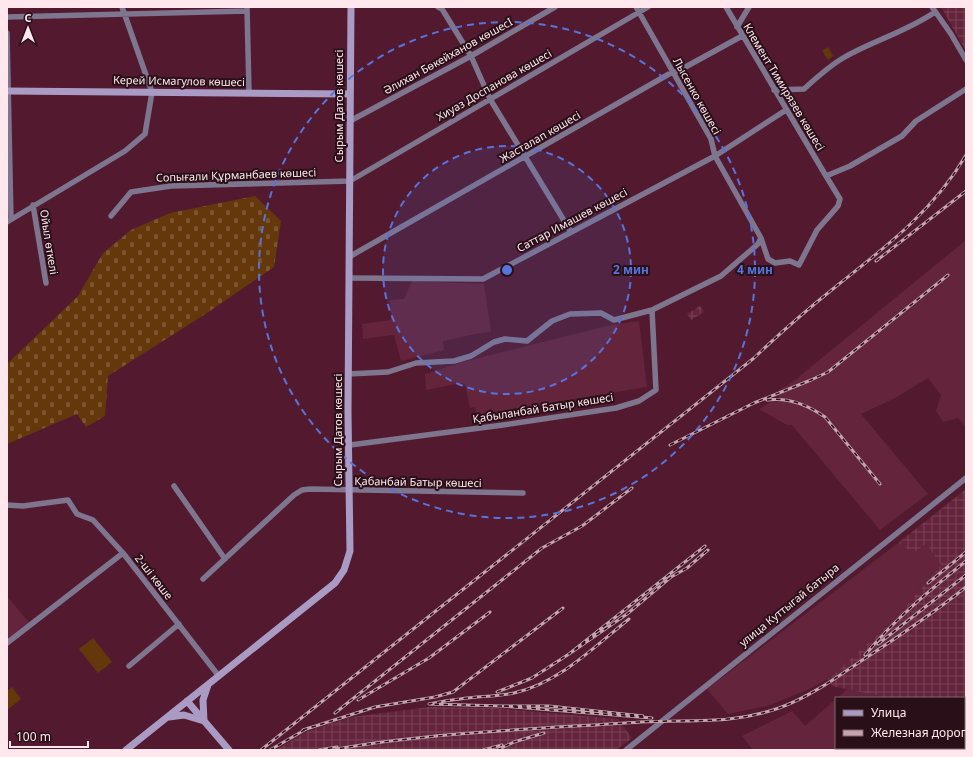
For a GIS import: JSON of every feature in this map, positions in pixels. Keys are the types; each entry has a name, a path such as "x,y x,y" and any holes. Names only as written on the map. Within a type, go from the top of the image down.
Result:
{"main road":[{"name":"Сырым Датов көшесі","path":"126,750 335,582 344,570 350,551 348,374 352,8"},
{"name":"Керей Исмагулов көшесі","path":"8,91 350,94"},
{"path":"204,721 203,700 209,683"},
{"path":"187,701 229,750"},
{"path":"167,718 184,715 204,721"}],"street":[{"path":"9,221 33,205 125,151 145,134 152,92 122,7"},
{"path":"438,7 442,10 471,56 490,99 571,232"},
{"name":"Әлихан Бөкейханов көшесI","path":"350,121 471,56 555,7"},
{"name":"Хиуаз Доспанова көшесі","path":"350,181 490,99 637,10 648,7"},
{"name":"Клемент Тимирязев көшесі","path":"726,7 826,176"},
{"path":"737,27 749,7"},
{"path":"7,17 247,9 249,93"},
{"name":"Лысенко көшесі","path":"637,10 674,72 711,139 715,156 761,238"},
{"path":"774,90 804,89 827,69 844,57 898,33 933,10 951,34 966,60"},
{"path":"7,33 9,221"},
{"name":"Жасталап көшесі","path":"349,257 674,72 742,36"},
{"path":"761,238 768,259 775,263 790,261 799,265 817,230 838,206 840,199 826,176 850,166 902,136 916,121 966,89"},
{"name":"Саттар Имашев көшесі","path":"349,278 483,279 715,156 786,110"},
{"name":"Сопығали Құрманбаев көшесі","path":"111,216 131,192 171,186 350,181"},
{"name":"Ойыл өткелі","path":"33,205 46,283"},
{"path":"348,374 388,372 416,363 454,361 472,356 494,342 505,338 527,341 552,321 570,314 586,312 600,313 614,320 652,310 721,276 758,244 761,238"},
{"name":"Қабыланбай Батыр көшесі","path":"350,445 616,408 639,401 656,390 652,310"},
{"name":"улица Куттыгай батыра","path":"626,750 966,478"},
{"path":"174,486 225,559"},
{"name":"Қабанбай Батыр көшесі","path":"203,579 294,494 302,490 523,494"},
{"name":"2-ші көше","path":"7,504 23,506 68,500 77,514 93,520 123,553 218,675"},
{"path":"7,643 123,553"},
{"path":"129,666 179,624"}],"shaded area":[{"path":"941,7 966,7 966,51"},
{"path":"966,240 966,427 958,418 943,422 936,411 941,395 928,378 895,398 861,414 928,494 880,530 792,425 787,425 759,409 771,402 779,402 779,390 790,384"},
{"path":"412,281 484,284 491,332 443,341 444,350 401,361 394,335 363,339 362,324 391,320 390,300 404,299"},
{"path":"700,306 704,312 691,320 687,314"},
{"path":"639,321 647,387 477,415 475,407 470,408 465,384 461,383 426,390 425,374 467,361 611,325"},
{"path":"966,489 966,750 944,749 965,749 965,697 882,697 832,686 828,679 894,620 941,565 926,544 914,553 898,543"},
{"path":"898,543 914,553 926,544 941,565 894,620 828,679 807,690 767,706 728,714 707,689"},
{"path":"7,596 30,624 7,640"},
{"path":"847,689 883,697 838,697"},
{"path":"835,700 835,749 860,749 753,750 742,736 792,711 805,726"},
{"path":"430,707 495,708 618,719 632,738 616,750 275,750 308,731 352,717"}],"green space":[{"path":"828,47 833,56 828,60 822,51"},
{"path":"255,196 281,221 274,267 207,313 108,376 105,416 86,427 77,414 7,444 7,364 78,296 103,253 131,230 170,213"},
{"path":"93,638 112,662 98,673 79,649"},
{"path":"12,687 21,699 7,710 7,691"}],"railway":[{"path":"261,750 754,358 806,311 909,226 940,193 966,155"},
{"path":"876,261 966,191"},
{"path":"670,445 754,403 828,372 948,275"},
{"path":"767,400 775,399 798,403 825,417 880,484"},
{"path":"335,713 542,548 582,526 632,488"},
{"path":"705,546 569,654 627,614 671,577 687,568 708,550"},
{"path":"928,583 966,552"},
{"path":"865,655 888,629 926,594 966,561"},
{"path":"878,644 966,575"},
{"path":"331,750 447,735 641,722 727,719 761,713 789,704 820,688 913,626 966,587"},
{"path":"303,730 375,707 435,697 453,692 563,608"},
{"path":"358,700 429,658 490,612"},
{"path":"502,706 429,704 448,700 514,693 530,688 561,673 629,619"},
{"path":"497,692 532,678 569,654"},
{"path":"643,716 549,706 502,706 652,718"},
{"path":"270,750 308,728"},
{"path":"497,750 514,742 544,733"},
{"path":"483,750 502,745"},
{"path":"319,750 337,747"}]}
